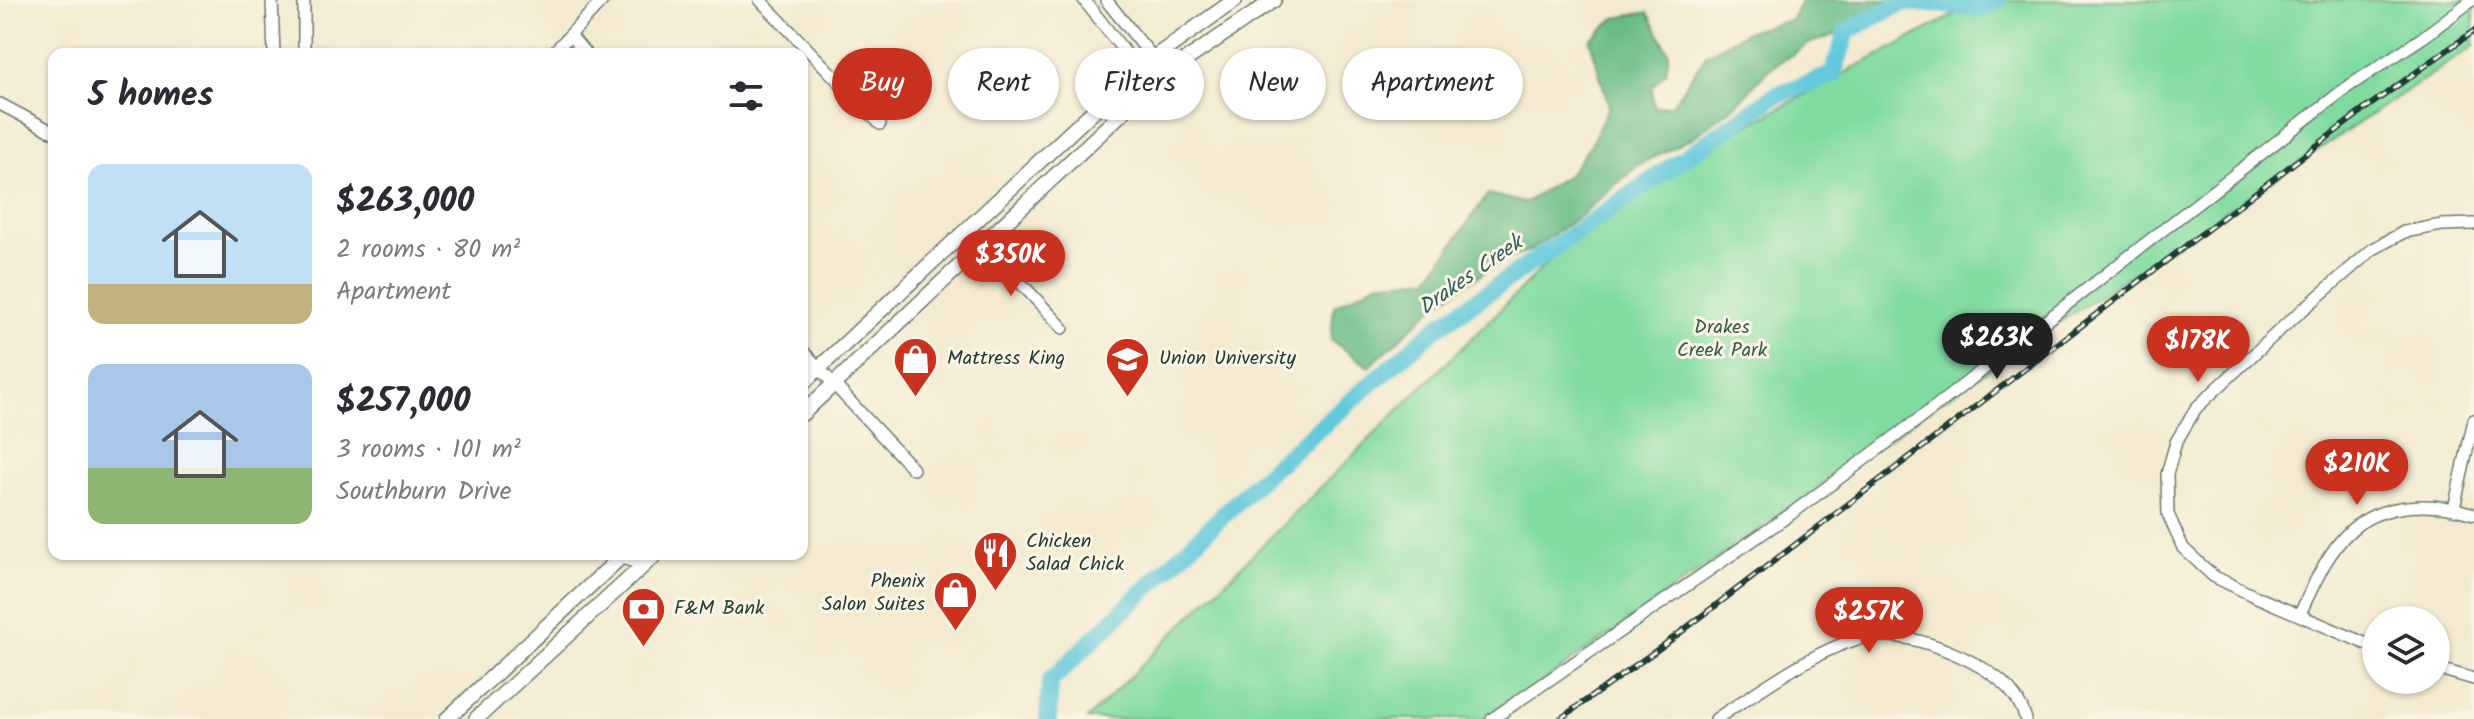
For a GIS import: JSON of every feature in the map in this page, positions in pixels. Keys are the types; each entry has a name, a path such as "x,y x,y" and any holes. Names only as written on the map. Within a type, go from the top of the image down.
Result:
{"main road":[{"path":"1169,48 1235,0"},
{"path":"1204,48 1274,0"},
{"path":"808,378 1084,120"},
{"path":"808,408 1114,120"},
{"path":"447,719 616,560"},
{"path":"476,719 646,560"}],"street":[{"path":"272,0 274,48"},
{"path":"304,0 304,48"},
{"path":"558,48 603,0"},
{"path":"760,0 806,48"},
{"path":"1084,0 1122,48"},
{"path":"1106,0 1145,48"},
{"path":"1492,719 1791,514 1931,410 2346,88 2422,38 2472,0"},
{"path":"570,35 581,48"},
{"path":"808,50 880,124"},
{"path":"0,104 48,129"},
{"path":"2362,643 2213,576 2183,548 2168,514 2167,474 2176,442 2196,408 2373,249 2404,232 2442,225 2474,224"},
{"path":"965,231 983,243 1063,328"},
{"path":"808,356 913,469"},
{"path":"2454,508 2474,420"},
{"path":"2300,614 2331,554 2352,529 2386,511 2418,505 2454,508 2474,514"},
{"path":"1716,719 1833,647 1868,637 1906,639 1944,649 1980,665 2008,685 2026,719"},
{"path":"2450,672 2474,679"}],"green space":[{"path":"1802,0 1998,0 1984,8 1904,2 1847,31 1810,43 1769,69 1736,105 1692,138 1637,166 1581,215 1531,250 1498,263 1439,302 1369,367 1331,340 1334,306 1377,283 1429,278 1488,194 1525,203 1569,174 1591,144 1609,106 1590,40 1615,18 1648,12 1669,53 1666,72 1652,87 1654,108 1672,105 1706,55 1746,32 1791,20"},
{"name":"Drakes Creek Park","path":"1982,0 2474,0 2474,46 1946,398 1489,719 1087,719 1615,196"}],"waterway":[{"name":"Drakes Creek","path":"1048,719 1050,681 1266,474 1435,329 1776,95 1833,75 1847,31 1904,2 1984,8 1998,0"}],"railway":[{"path":"1560,719 1664,645 2366,108 2474,31"}],"place":[{"name":"Mattress King","path":"916,398"},
{"name":"Union University","path":"1128,398"},
{"name":"Chicken Salad Chick","path":"995,593"},
{"name":"Phenix Salon Suites","path":"956,632"},
{"name":"F&M Bank","path":"643,648"}]}
